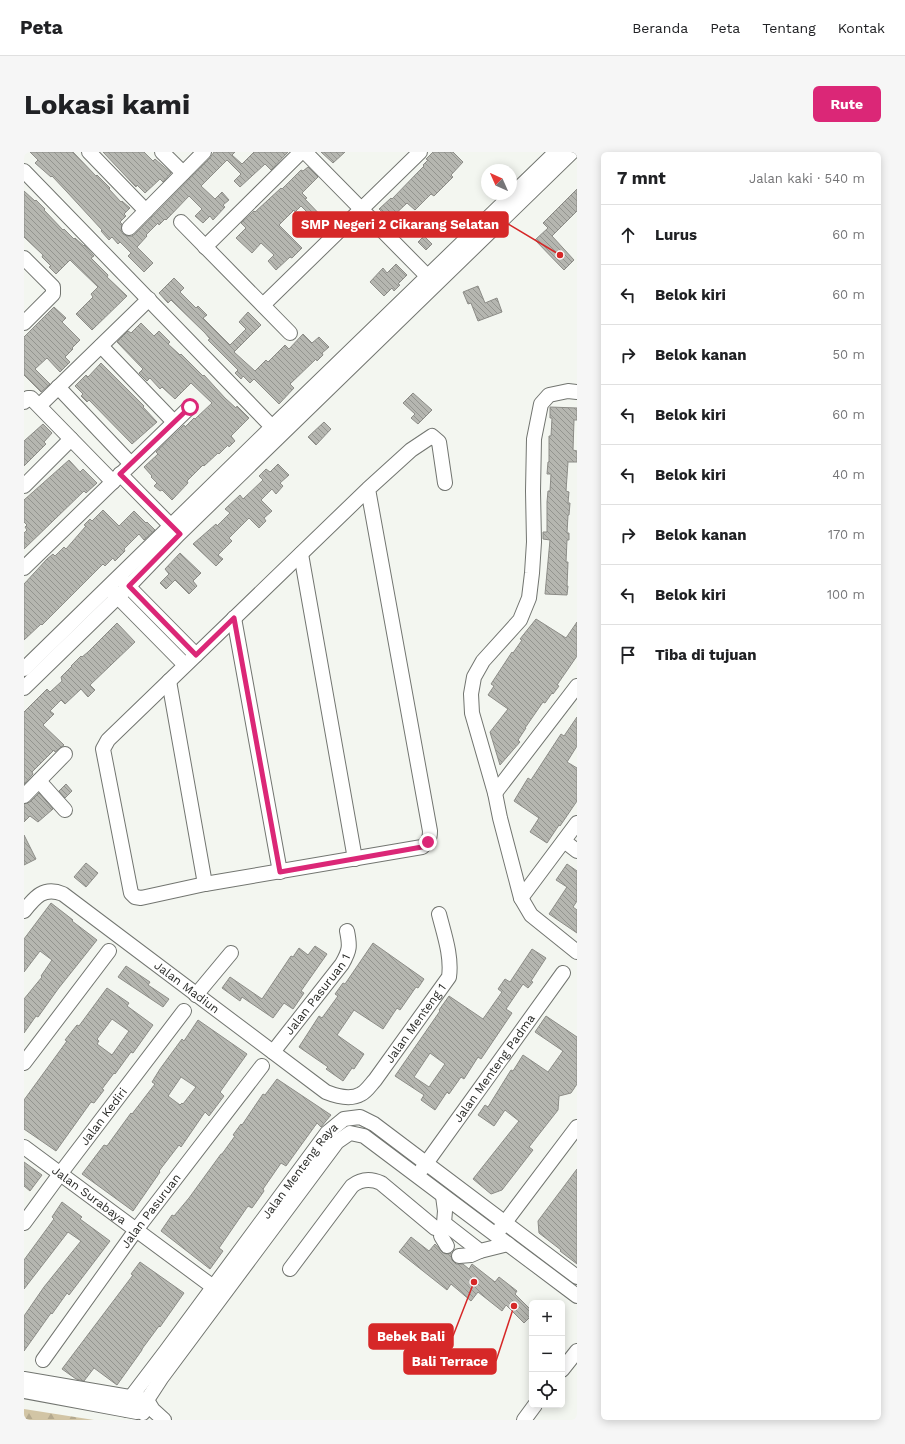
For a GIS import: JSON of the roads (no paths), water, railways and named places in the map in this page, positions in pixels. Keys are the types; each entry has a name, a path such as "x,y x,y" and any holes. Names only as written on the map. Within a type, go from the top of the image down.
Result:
{"street":[{"path":"89,152 146,211"},
{"path":"162,152 183,173"},
{"path":"129,228 204,152"},
{"path":"205,247 301,152"},
{"path":"305,152 432,281"},
{"path":"263,305 420,152"},
{"path":"432,281 556,152"},
{"path":"24,669 124,582 175,530 432,281 572,152"},
{"path":"24,171 276,432"},
{"path":"181,222 290,333"},
{"path":"24,258 53,288 54,291 53,294 24,323"},
{"path":"40,406 149,299"},
{"path":"101,346 174,422"},
{"path":"58,387 131,464"},
{"path":"577,392 568,391 549,395 541,404 534,440 534,542 532,573 528,598 520,620 483,661 474,677 471,694 472,713 495,793 522,898 531,915 577,952"},
{"path":"24,402 30,397 71,439 175,530"},
{"path":"24,568 190,407"},
{"path":"368,489 430,837 428,842 422,847 205,884 141,898 135,897 131,894 103,749 108,740 368,489 411,450 432,436 438,442 445,483"},
{"path":"24,486 71,439"},
{"path":"301,554 355,859"},
{"path":"124,582 196,655"},
{"path":"113,592 185,665"},
{"path":"24,688 113,592"},
{"path":"234,618 280,872"},
{"path":"169,681 205,884"},
{"path":"495,793 577,686"},
{"path":"24,796 65,754"},
{"path":"39,781 65,810"},
{"path":"522,898 577,823"},
{"path":"564,841 577,851"},
{"name":"Jalan Madiun","path":"24,911 35,897 44,892 56,892 63,894 326,1092 335,1096 353,1097"},
{"name":"Jalan Menteng 1","path":"353,1097 362,1094 376,1080 449,977 449,956 439,914"},
{"name":"Jalan Pasuruan 1","path":"273,1052 342,964 350,945 347,931"},
{"path":"24,1063 109,951"},
{"path":"196,995 231,953"},
{"name":"Jalan Menteng Padma","path":"417,1176 563,973"},
{"name":"Jalan Kediri","path":"24,1223 184,1011"},
{"name":"Jalan Pasuruan","path":"43,1360 136,1230 262,1066"},
{"name":"Jalan Menteng Raya","path":"129,1403 212,1287 327,1133 344,1119 360,1117 367,1120 577,1277"},
{"path":"495,1235 577,1127"},
{"name":"Jalan Menteng Raya","path":"24,1379 129,1403 152,1411 162,1377 224,1296 337,1142 350,1133 364,1136 577,1296"},
{"name":"Jalan Surabaya","path":"24,1147 224,1296"},
{"path":"290,1269 352,1186 362,1180 376,1180 381,1182 435,1228 443,1227 480,1251"},
{"path":"443,1196 445,1211 441,1236 447,1246"},
{"path":"459,1256 471,1255 480,1251 508,1244"},
{"path":"565,1366 577,1350"},
{"name":"Jalan Menteng Raya","path":"24,1392 129,1403"},
{"path":"524,1420 533,1408"}],"place":[{"name":"SMP Negeri 2 Cikarang Selatan","path":"560,255"},
{"name":"Bebek Bali","path":"474,1282"},
{"name":"Bali Terrace","path":"514,1306"}]}
